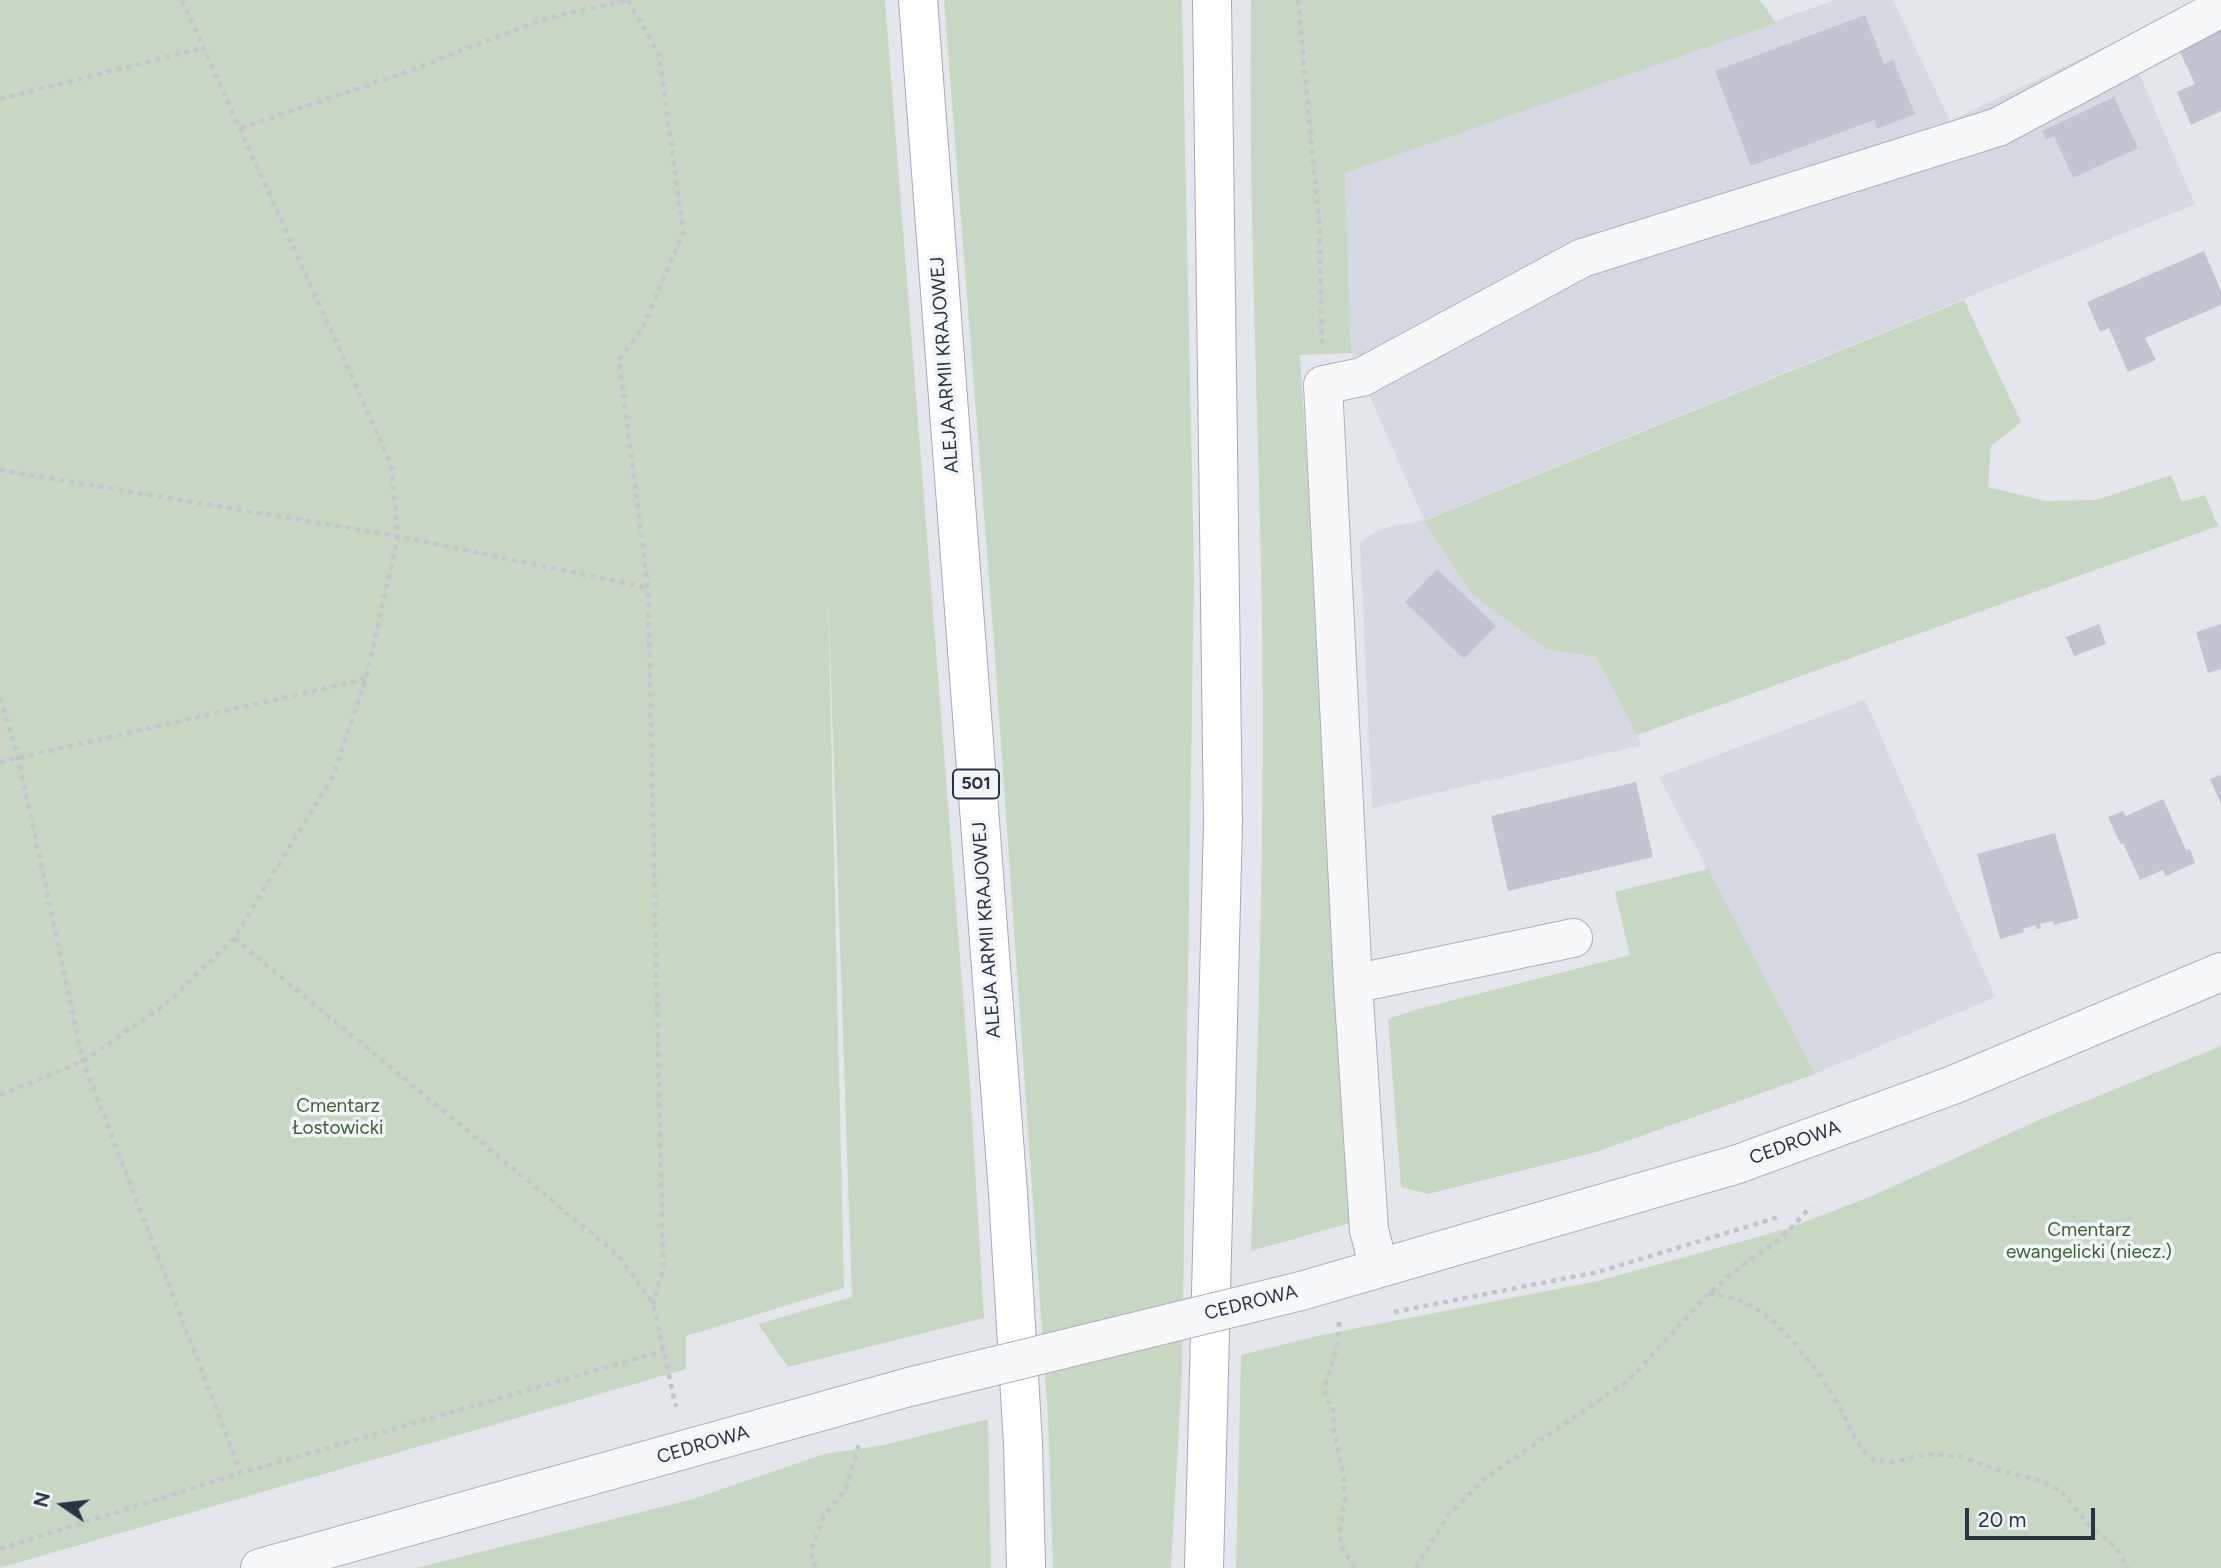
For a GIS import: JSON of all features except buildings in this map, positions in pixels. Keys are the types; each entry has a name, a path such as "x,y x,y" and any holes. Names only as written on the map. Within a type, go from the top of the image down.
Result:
{"main road":[{"name":"ALEJA ARMII KRAJOWEJ","path":"918,0 1008,1193 1023,1443 1026,1568"},
{"path":"1204,1568 1223,823 1212,0"}],"street":[{"path":"1379,1268 1369,1230 1353,984 1323,385 1362,377 1582,258 1998,127 2221,8"},
{"path":"1353,984 1573,938"},
{"name":"CEDROWA","path":"261,1568 909,1387 1301,1291 1738,1164 1953,1085 2221,972"}],"path":[{"path":"0,1095 83,1060 166,1004 234,938 333,776 366,679 398,536 391,464 182,0"},
{"path":"241,128 398,75 544,19 627,0 659,55 683,232 642,329 619,360 648,588 663,1269 653,1304"},
{"path":"1298,0 1319,223 1323,385"},
{"path":"0,99 203,48"},
{"path":"0,470 398,536 648,588"},
{"path":"0,762 366,679"},
{"path":"0,698 18,757 83,1060 241,1473"},
{"path":"234,938 619,1256 653,1304 676,1407"},
{"path":"1416,1568 1448,1515 1488,1476 1629,1380 1709,1293 1780,1239 1811,1207"},
{"path":"1394,1312 1598,1272 1782,1216"},
{"path":"1709,1293 1746,1303 1780,1327 1807,1358 1839,1406 1856,1445 1875,1461 1895,1462 1925,1454 1958,1456 2042,1480 2062,1492 2087,1523 2116,1548 2128,1568"},
{"path":"1339,1322 1338,1342 1325,1395 1333,1409 1334,1431 1343,1473 1345,1500 1340,1532 1342,1548 1354,1568"},
{"path":"0,1549 241,1473 663,1351"},
{"path":"815,1568 811,1551 824,1516 846,1489 860,1439"}],"shaded area":[{"path":"1835,0 1893,0 1950,121 2124,38 2195,204 1425,520 1473,595 1546,649 1596,657 1642,745 1372,808 1360,542 1380,529 1424,520 1351,353 1345,173"},
{"path":"1865,700 1995,997 1815,1074 1659,777"}],"green space":[{"name":"Cmentarz Łostowicki","path":"0,0 885,0 970,1085 984,1318 788,1367 758,1324 852,1297 828,594 844,1288 686,1336 686,1369 0,1568"},
{"path":"944,0 1182,0 1194,571 1182,1372 1171,1568 1053,1568 1048,1417 994,643"},
{"path":"1251,0 1760,0 1776,23 1345,173 1351,353 1300,355 1354,1222 1251,1251 1260,937 1263,701 1251,156"},
{"path":"1964,300 2021,422 1991,446 1988,487 2045,501 2097,500 2171,475 2182,502 2205,495 2218,526 1637,735 1596,657 1546,649 1473,595 1424,521"},
{"path":"1708,869 1815,1074 1596,1152 1428,1194 1401,1187 1388,1019 1630,955 1615,892"},
{"name":"Cmentarz ewangelicki (niecz.)","path":"2221,1046 2221,1568 1236,1568 1241,1355 1322,1335 1598,1281 1786,1229 1872,1196 2039,1120"},
{"path":"988,1419 991,1568 416,1568 693,1499 824,1454 884,1445"}]}
